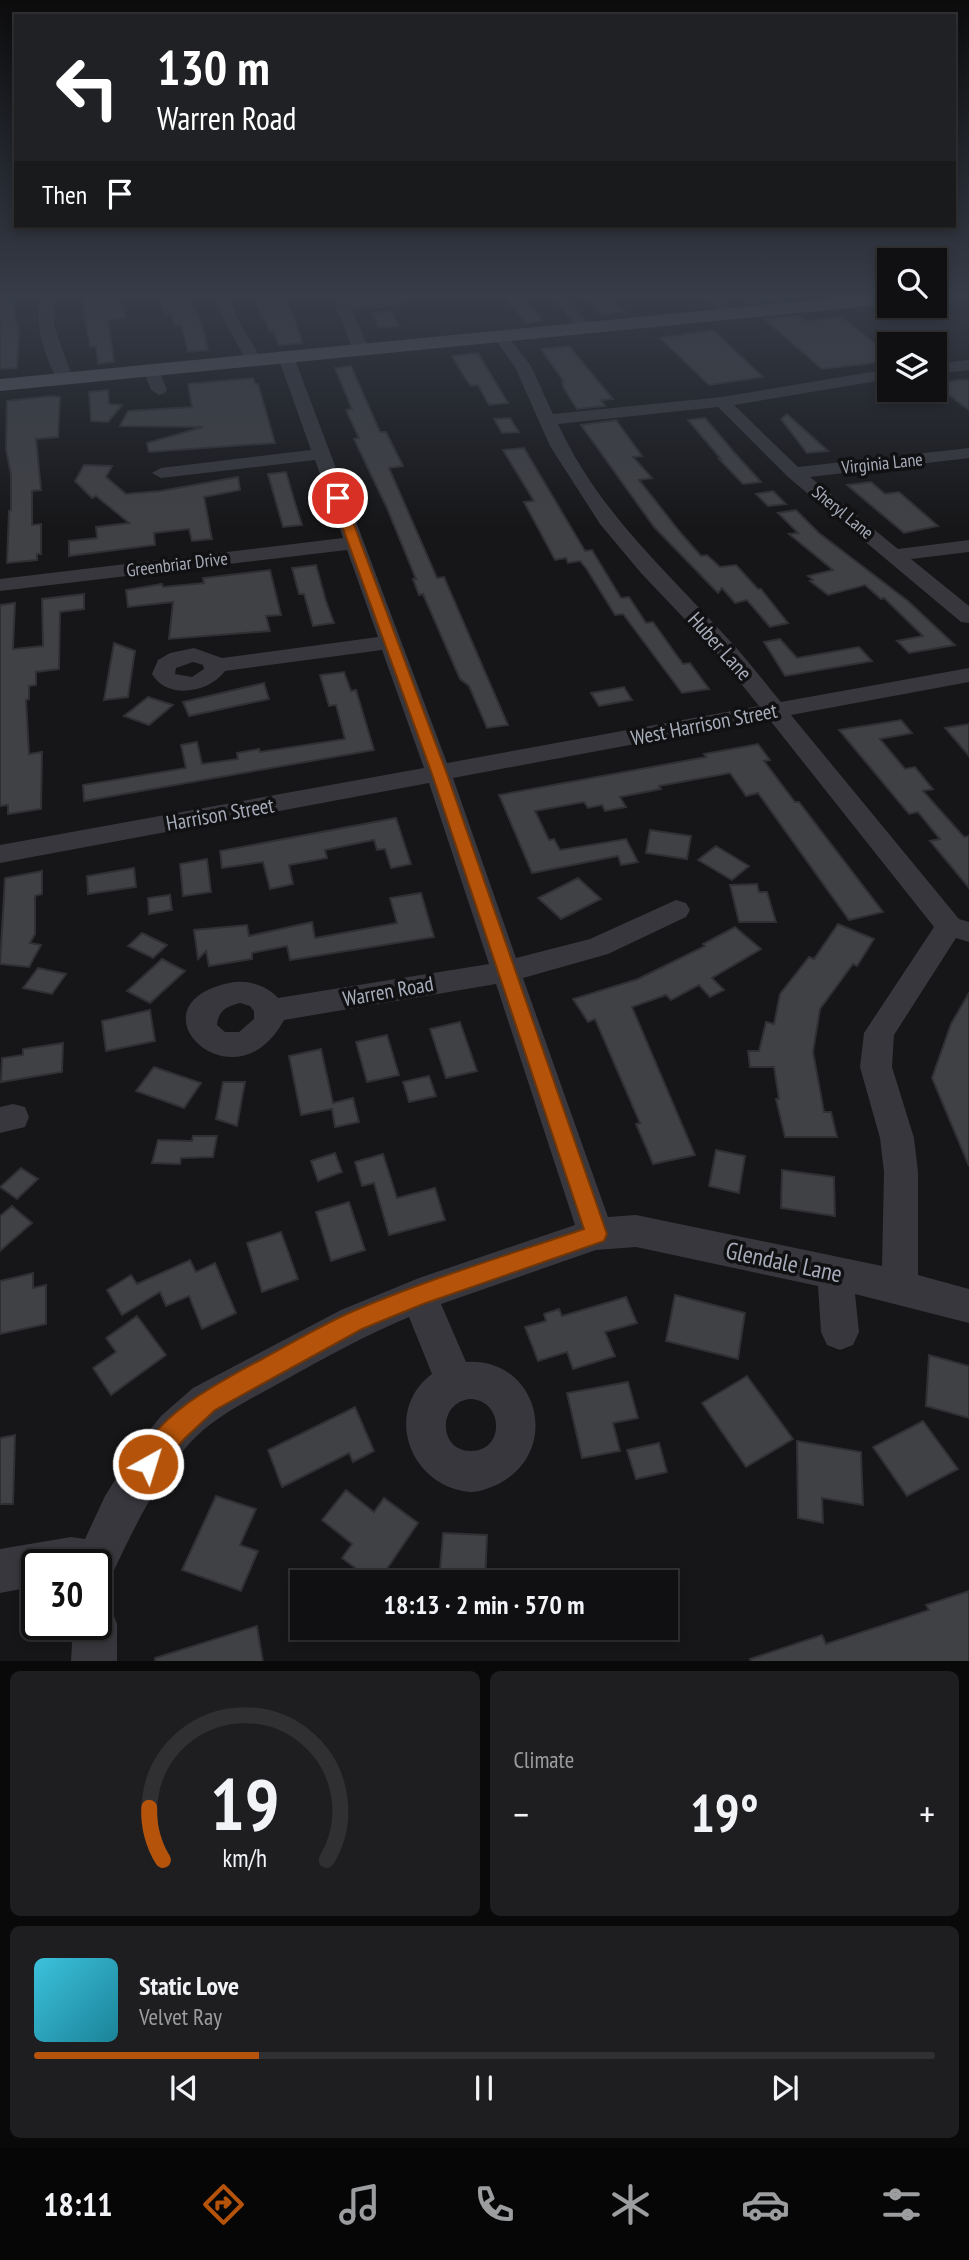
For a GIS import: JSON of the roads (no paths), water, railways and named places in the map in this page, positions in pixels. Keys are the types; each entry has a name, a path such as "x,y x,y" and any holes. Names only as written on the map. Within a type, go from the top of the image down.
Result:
{"main road":[{"path":"0,385 117,374"}],"street":[{"path":"63,374 65,379"},
{"path":"152,374 159,390"},
{"path":"292,374 439,774 596,1234"},
{"name":"Huber Lane","path":"526,374 579,480 607,520 648,569 723,646 959,929"},
{"path":"548,420 722,402 877,376"},
{"name":"Sheryl Lane","path":"722,402 794,473 969,617"},
{"name":"Virginia Lane","path":"794,473 969,453"},
{"path":"161,473 322,454"},
{"name":"Greenbriar Drive","path":"0,585 354,543"},
{"path":"895,555 969,546"},
{"path":"215,666 389,642"},
{"name":"West Harrison Street","path":"439,774 969,675"},
{"name":"Harrison Street","path":"0,853 439,774"},
{"name":"Warren Road","path":"271,1011 505,972 598,947 676,910"},
{"path":"900,1287 901,1172 897,1138 876,1067 879,1033 959,929"},
{"name":"Glendale Lane","path":"102,1549 148,1464 175,1430 206,1402 354,1322 419,1295 596,1234 636,1231 900,1287 969,1307"},
{"path":"835,1273 840,1332"},
{"path":"419,1295 454,1383"},
{"path":"0,1571 21,1567"},
{"path":"94,1640 94,1661"}]}
